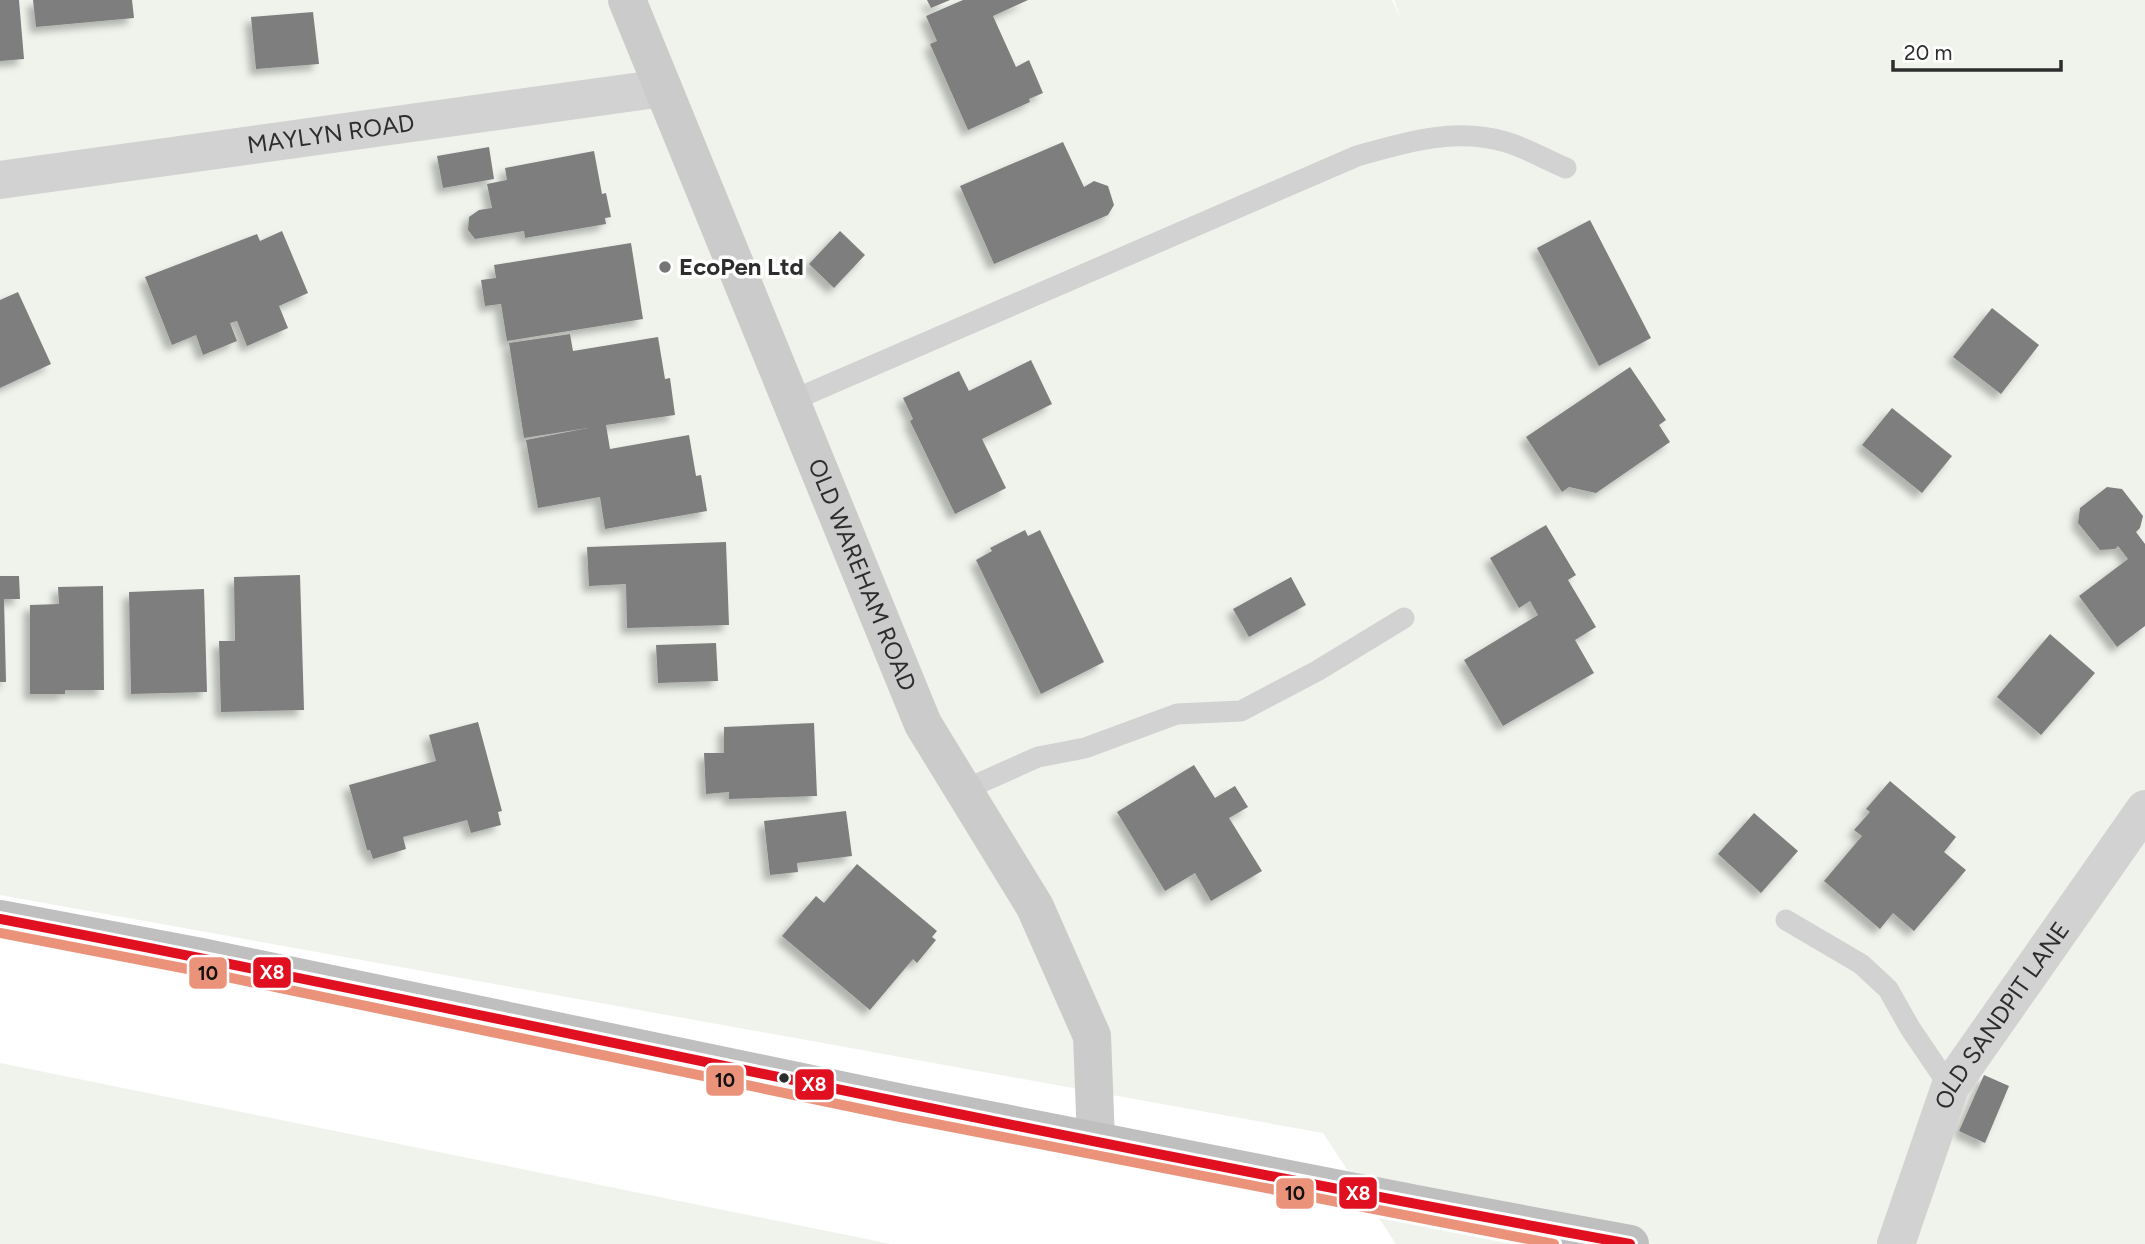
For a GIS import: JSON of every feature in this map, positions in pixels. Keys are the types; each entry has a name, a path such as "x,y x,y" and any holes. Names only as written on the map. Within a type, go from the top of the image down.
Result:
{"highway":[{"path":"0,919 201,957 903,1103 1630,1244"}],"street":[{"name":"OLD WAREHAM ROAD","path":"627,0 923,724 1035,907 1092,1036 1096,1140"},
{"name":"MAYLYN ROAD","path":"0,180 663,88"},
{"name":"OLD SANDPIT LANE","path":"1896,1244 1950,1087 2145,809"}],"lane":[{"path":"791,401 1357,156 1416,139 1464,135 1506,142 1566,168"},
{"path":"964,790 1038,757 1085,748 1177,714 1241,711 1317,671 1404,618"},
{"path":"1786,920 1861,964 1888,989 1915,1037 1950,1087"}],"shaded area":[{"path":"0,0 1392,0 1401,19 1394,0 2145,0 2145,1244 1396,1244 1323,1133 0,895"},
{"path":"0,1063 891,1244 0,1244"}],"building":[{"path":"0,0 19,0 24,59 0,61"},
{"path":"33,0 132,0 134,18 36,27"},
{"path":"927,0 950,0 931,8"},
{"path":"963,0 1028,0 993,16 1016,67 1029,60 1043,93 1029,99 1030,102 968,130 930,44 937,41 926,16"},
{"path":"313,12 319,64 256,69 251,17"},
{"path":"1063,142 1084,187 1094,181 1108,186 1114,205 1108,215 994,264 960,186"},
{"path":"489,147 494,179 443,188 437,156"},
{"path":"594,151 602,194 606,193 611,217 605,218 606,224 525,238 524,231 475,239 468,230 469,217 479,210 492,208 487,184 507,180 505,168"},
{"path":"1590,220 1651,338 1599,366 1537,248"},
{"path":"282,231 308,293 279,306 288,328 247,346 237,321 230,323 237,341 203,355 196,335 172,345 145,277 257,234 260,241"},
{"path":"840,231 865,255 834,288 809,264"},
{"path":"631,243 643,319 507,341 501,304 485,306 481,280 496,278 494,265"},
{"path":"18,292 51,364 0,388 0,300"},
{"path":"1992,308 2039,345 2001,394 1953,357"},
{"path":"570,334 573,351 658,337 665,379 670,378 675,415 606,425 610,449 689,435 696,476 701,475 707,511 605,529 600,497 538,508 526,440 588,428 524,438 509,343"},
{"path":"1031,360 1052,404 982,439 1006,488 955,514 910,421 913,419 903,398 959,371 969,391"},
{"path":"1630,367 1666,420 1659,425 1670,442 1596,493 1569,487 1562,492 1526,437"},
{"path":"1892,408 1952,456 1922,493 1862,445"},
{"path":"2107,487 2122,489 2143,516 2136,532 2145,544 2145,626 2117,647 2079,596 2128,559 2118,546 2115,549 2100,550 2078,523 2080,508"},
{"path":"1546,525 1576,575 1568,580 1596,627 1575,640 1594,673 1503,726 1464,660 1538,615 1530,601 1519,608 1490,558"},
{"path":"1025,530 1028,536 1040,530 1104,662 1041,694 976,560 992,551 990,548"},
{"path":"726,542 729,625 627,628 626,584 589,586 587,547"},
{"path":"300,575 304,710 221,712 219,641 235,641 234,577"},
{"path":"0,576 19,576 20,599 4,599 6,682 0,682"},
{"path":"1291,577 1306,605 1249,637 1233,609"},
{"path":"103,586 104,690 65,690 65,694 30,694 30,605 59,604 58,587"},
{"path":"204,589 207,692 131,694 129,592"},
{"path":"2050,634 2095,673 2041,735 1997,697"},
{"path":"716,643 718,681 658,683 656,645"},
{"path":"478,722 502,811 498,812 501,825 471,833 467,820 403,837 406,849 373,859 370,850 367,850 349,785 436,761 429,735"},
{"path":"814,723 817,796 729,799 729,792 706,794 704,753 724,753 724,727"},
{"path":"1194,765 1215,798 1235,786 1248,807 1229,818 1262,871 1211,901 1195,873 1165,891 1117,812"},
{"path":"1890,781 1956,837 1944,852 1966,870 1914,931 1893,913 1880,929 1824,881 1862,836 1854,830 1870,812 1866,809"},
{"path":"846,811 852,856 797,863 798,872 770,875 764,821"},
{"path":"1754,813 1798,851 1761,893 1718,854"},
{"path":"857,864 937,931 932,937 936,940 917,963 913,959 870,1010 782,936 816,896 824,903"},
{"path":"1984,1075 2009,1086 1985,1143 1959,1131"}],"transit line":[{"name":"X8","path":"0,919 1082,1139 1630,1244"},
{"name":"10","path":"0,933 198,971 900,1117 1554,1244"}],"place":[{"name":"EcoPen Ltd","path":"665,267"}]}
